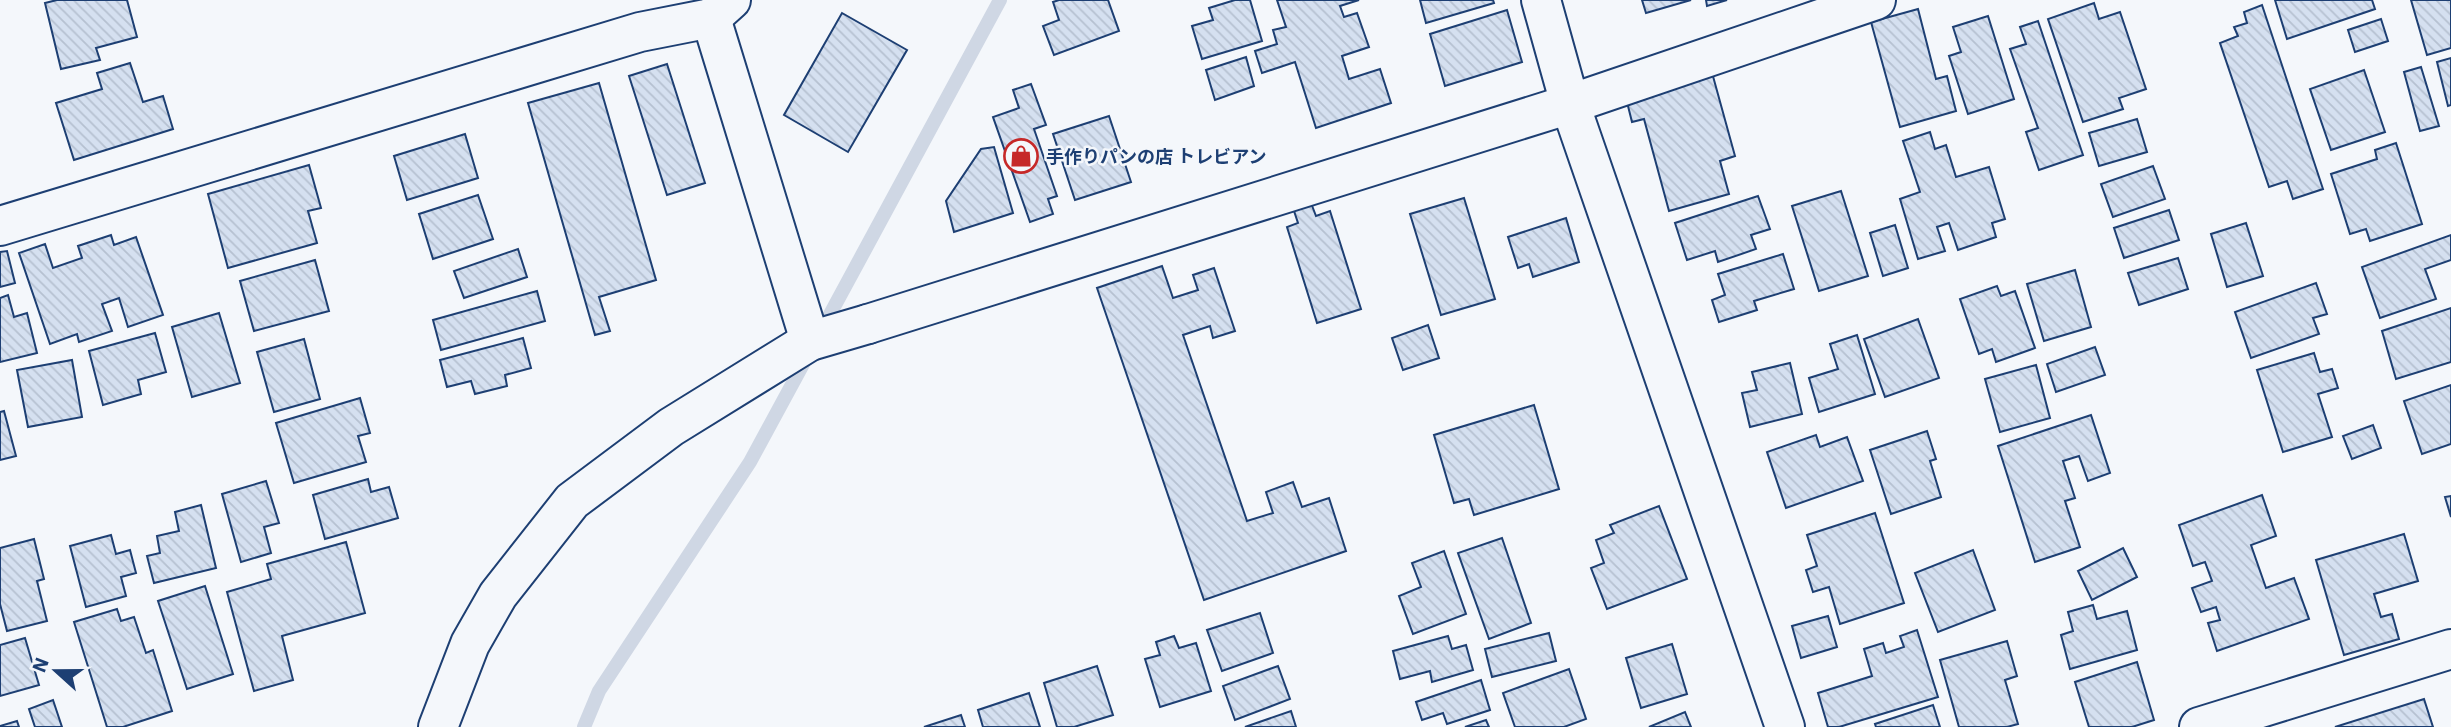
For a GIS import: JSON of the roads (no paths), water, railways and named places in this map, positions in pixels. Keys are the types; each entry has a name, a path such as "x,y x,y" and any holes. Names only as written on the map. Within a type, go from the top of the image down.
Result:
{"street":[{"path":"1541,0 1570,104 1785,727"},
{"path":"439,727 470,644 498,595 572,501 670,427 810,341 1570,104 1876,0"},
{"path":"0,226 721,9 810,341"},
{"path":"2199,727 2451,649"}],"waterway":[{"path":"821,331 1000,0"},
{"path":"584,727 599,691 750,462 808,355"}],"place":[{"name":"手作りパンの店 トレビアン","path":"1021,156"}]}
